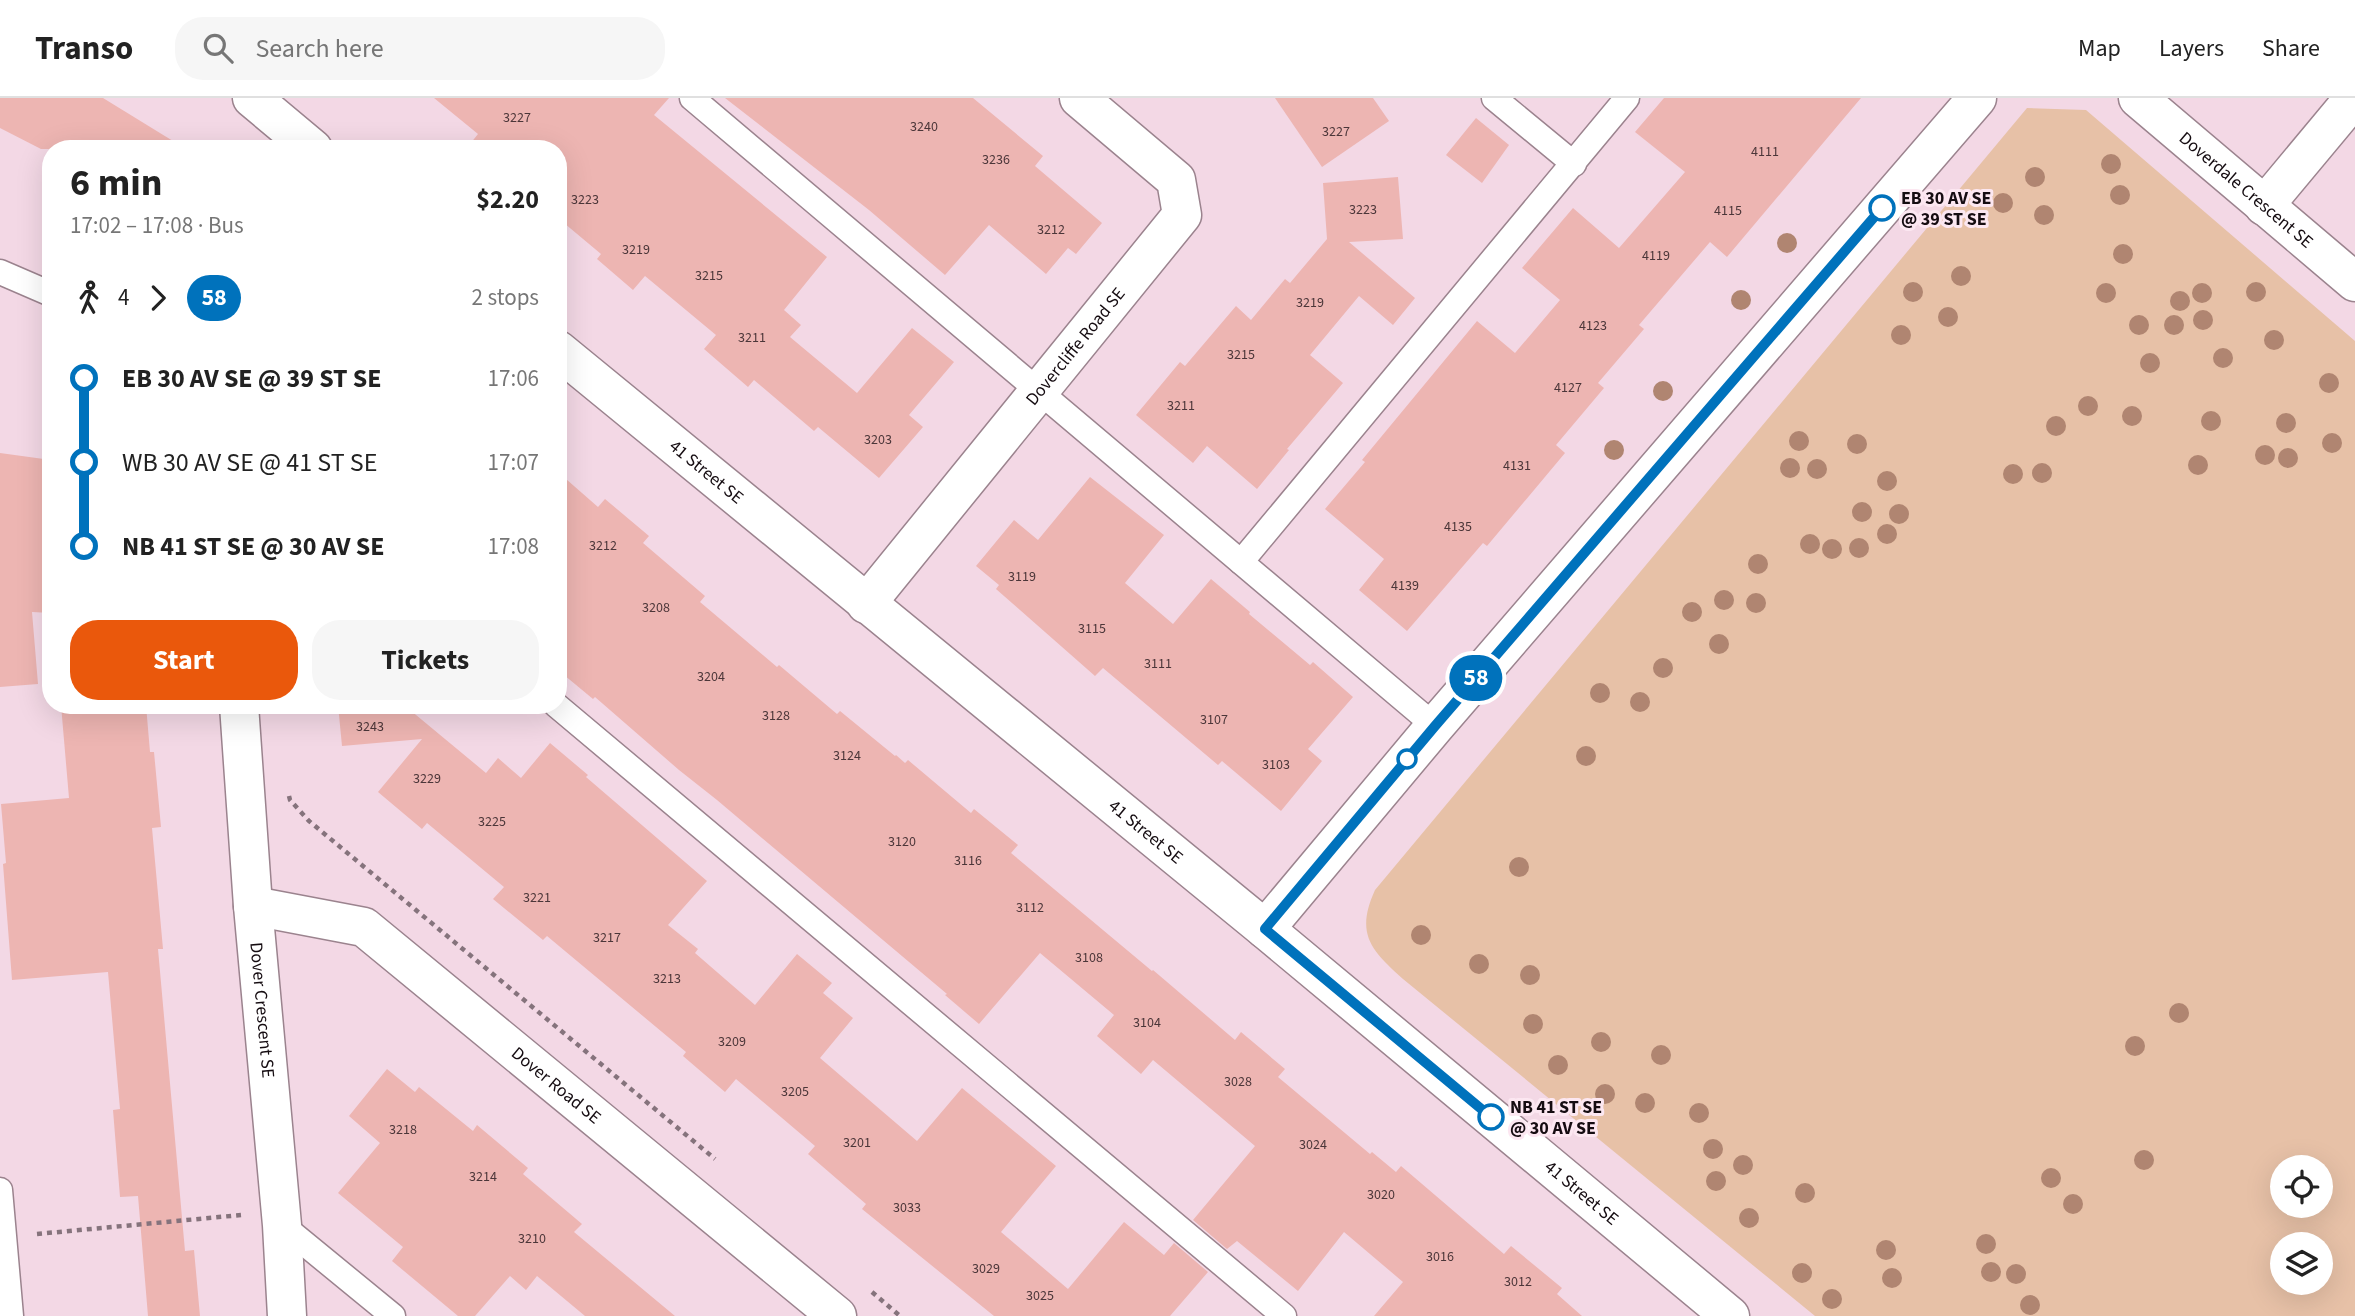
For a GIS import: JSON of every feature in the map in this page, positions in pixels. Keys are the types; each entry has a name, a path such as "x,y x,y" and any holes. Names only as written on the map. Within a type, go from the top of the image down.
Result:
{"street":[{"path":"252,98 302,140"},
{"name":"Dovercliffe Road SE","path":"866,604 1182,215 1176,180 1079,98"},
{"path":"1265,929 1435,726 1977,98"},
{"name":"Doverdale Crescent SE","path":"2138,98 2355,282"},
{"path":"2264,206 2354,98"},
{"name":"41 Street SE","path":"567,357 1265,929 1730,1316"},
{"name":"Dover Crescent SE","path":"240,714 287,1316"},
{"name":"Dover Road SE","path":"253,906 363,927 837,1316"}],"lane":[{"path":"692,98 1435,726"},
{"path":"1494,98 1574,164"},
{"path":"1241,562 1627,98"},
{"path":"0,272 42,290"},
{"path":"567,714 1284,1316"},
{"path":"0,1190 11,1316"},
{"path":"281,1218 393,1316"}],"path":[{"path":"287,787 290,800 309,821 722,1165"},
{"path":"4,1237 281,1218"},
{"path":"869,1289 900,1316"}],"shaded area":[{"path":"2027,108 2086,110 2355,341 2355,1316 1815,1316 1392,969 1370,940 1366,918 1375,890"}],"building":[{"path":"0,98 103,98 171,140 42,140 41,149 0,128"},
{"path":"434,98 669,98 654,115 827,257 784,310 801,325 790,337 857,393 912,328 954,362 909,415 923,427 879,478 818,427 814,431 754,380 748,387 704,349 716,335 645,276 633,290 597,259 601,254 567,226 567,140 473,140 478,134"},
{"path":"725,98 973,98 1043,156 1035,166 1102,223 1076,254 1068,248 1046,274 989,225 945,275 869,210"},
{"path":"1275,98 1373,98 1389,121 1322,167"},
{"path":"1664,98 1861,98 1727,257 1710,242 1639,325 1644,329 1598,383 1604,388 1556,445 1565,453 1487,546 1483,543 1407,631 1359,590 1384,559 1325,509 1477,321 1515,353 1560,300 1522,268 1573,208 1619,248 1685,172 1635,132"},
{"path":"1476,118 1509,145 1482,183 1446,155"},
{"path":"1398,177 1403,239 1349,242 1415,298 1393,325 1359,296 1310,355 1343,383 1257,489 1207,446 1193,463 1136,415 1180,362 1185,366 1236,306 1251,320 1285,279 1290,283 1327,239 1323,183"},
{"path":"0,453 42,459 42,613 32,612 38,684 0,687"},
{"path":"1090,477 1164,535 1125,583 1173,624 1211,579 1310,665 1313,662 1353,697 1308,749 1322,761 1281,811 1222,761 1218,765 1103,668 1095,676 996,589 999,585 976,566 1014,520 1038,540"},
{"path":"567,480 598,507 605,499 649,536 643,543 705,596 700,602 777,667 779,665 837,714 840,711 895,756 905,763 908,760 971,813 974,809 1018,845 1011,853 1235,1040 1241,1032 1285,1069 1278,1077 1370,1154 1372,1152 1396,1172 1401,1166 1504,1254 1511,1246 1562,1288 1557,1294 1582,1316 1374,1316 1403,1282 1344,1232 1298,1291 1237,1241 1227,1249 1193,1220 1255,1146 1153,1060 1141,1074 1097,1036 1114,1015 1040,953 979,1024 595,697 593,699 567,677"},
{"path":"62,714 147,714 150,752 154,752 161,827 152,828 163,949 158,949 185,1251 194,1250 200,1316 148,1316 138,1196 120,1197 113,1110 120,1109 108,972 12,980 1,804 69,798"},
{"path":"339,714 415,714 486,773 498,758 521,778 550,743 707,881 668,925 698,949 695,953 755,1005 797,954 832,983 823,993 853,1018 820,1058 917,1141 962,1088 1056,1166 1001,1232 1068,1289 1124,1222 1164,1255 1174,1243 1208,1272 1170,1316 994,1316 862,1209 866,1204 808,1154 815,1146 736,1079 725,1092 683,1056 686,1052 547,936 543,940 493,899 504,887 427,823 422,829 378,792 422,739 342,746"},
{"path":"387,1069 415,1092 419,1087 473,1131 477,1125 528,1168 523,1174 582,1224 574,1232 675,1316 585,1316 537,1276 526,1290 510,1276 475,1316 458,1316 392,1261 403,1247 338,1193 380,1143 349,1116"}],"bus line":[{"name":"58","path":"1491,1117 1265,929 1435,726 1882,208"}],"place":[{"name":"EB 30 AV SE @ 39 ST SE","path":"1882,208"},
{"name":"NB 41 ST SE @ 30 AV SE","path":"1491,1117"}]}
